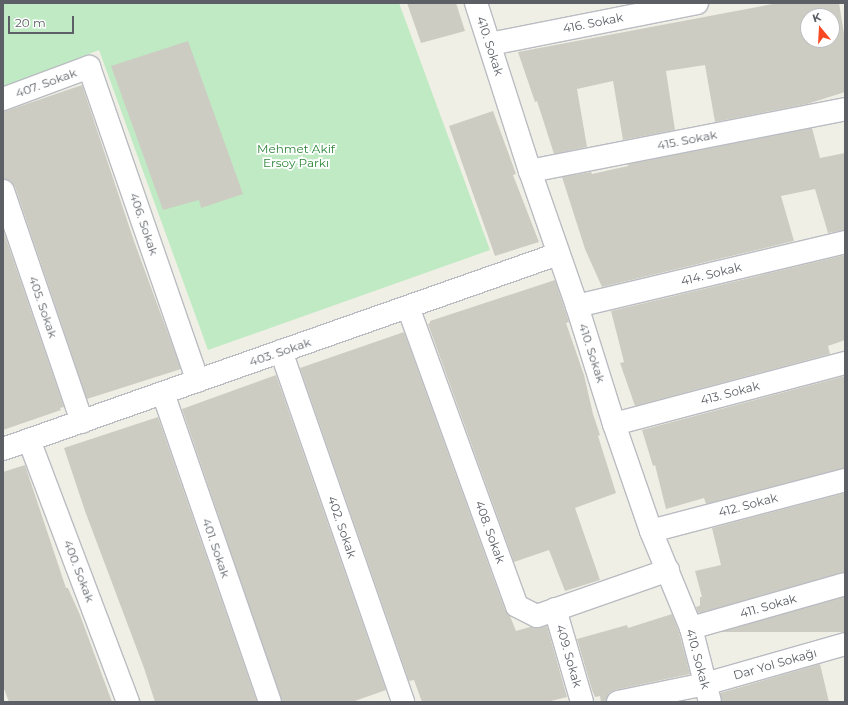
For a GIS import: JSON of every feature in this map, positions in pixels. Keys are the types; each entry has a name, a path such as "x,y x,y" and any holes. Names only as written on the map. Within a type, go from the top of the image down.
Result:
{"street":[{"name":"410. Sokak","path":"476,3 530,171 577,306 614,424 651,531 691,628 708,693"},
{"name":"416. Sokak","path":"490,44 604,12 697,3"},
{"name":"407. Sokak","path":"3,99 89,67"},
{"name":"406. Sokak","path":"89,67 198,381"},
{"name":"415. Sokak","path":"530,171 845,109"},
{"name":"405. Sokak","path":"3,191 82,422"},
{"name":"414. Sokak","path":"577,306 845,242"},
{"name":"403. Sokak","path":"3,450 558,254"},
{"name":"408. Sokak","path":"408,307 517,606 537,616 668,570"},
{"name":"402. Sokak","path":"281,351 403,702"},
{"name":"413. Sokak","path":"614,424 845,363"},
{"name":"401. Sokak","path":"163,393 270,702"},
{"name":"400. Sokak","path":"29,440 128,702"},
{"name":"412. Sokak","path":"651,531 845,480"},
{"name":"411. Sokak","path":"691,628 845,584"},
{"name":"409. Sokak","path":"555,609 582,702"},
{"name":"Dar Yol Sokağı","path":"708,693 845,644"},
{"path":"618,702 708,693"}],"green space":[{"name":"Mehmet Akif Ersoy Parkı","path":"3,3 399,3 490,250 208,350 99,50 3,87"}],"building":[{"path":"407,3 456,3 465,31 421,43"},
{"path":"778,3 839,3 840,8 800,8 800,48 840,48 840,9 845,40 845,92 807,104 715,122 705,65 666,71 675,130 623,140 613,81 577,89 587,147 554,154 537,101 535,102 518,52"},
{"path":"188,41 243,194 201,208 199,200 163,210 111,66"},
{"path":"82,85 134,241 181,369 87,399 15,187 11,181 3,179 3,112"},
{"path":"493,111 516,174 513,175 539,242 495,256 449,126"},
{"path":"812,128 820,158 845,153 845,230 828,233 815,189 781,196 794,241 602,287 585,249 562,177 591,172 592,174 628,166 628,164"},
{"path":"3,230 64,407 60,408 61,410 3,430"},
{"path":"845,255 845,340 828,346 830,354 635,406 620,363 624,362 611,311"},
{"path":"555,280 569,322 566,323 584,375 593,414 600,435 598,436 616,493 575,508 600,580 565,591 549,550 514,562 428,324 430,321"},
{"path":"404,332 505,610 510,616 516,631 530,627 537,628 547,626 567,697 547,702 422,702 414,680 409,681 300,368"},
{"path":"276,375 386,690 352,702 282,702 182,409"},
{"path":"845,376 845,468 706,504 704,498 666,509 655,465 653,466 642,430"},
{"path":"158,417 257,702 155,702 144,668 85,511 64,448"},
{"path":"25,465 66,588 68,588 80,615 112,702 9,702 3,686 3,472"},
{"path":"845,493 845,572 698,613 696,607 704,604 695,571 721,565 712,528"},
{"path":"700,597 845,597 845,632 700,632"},
{"path":"672,614 679,632 690,674 615,690 609,693 606,702 601,702 600,696 595,697 577,639 627,625 628,628"},
{"path":"820,664 829,702 722,702 720,693"}]}
